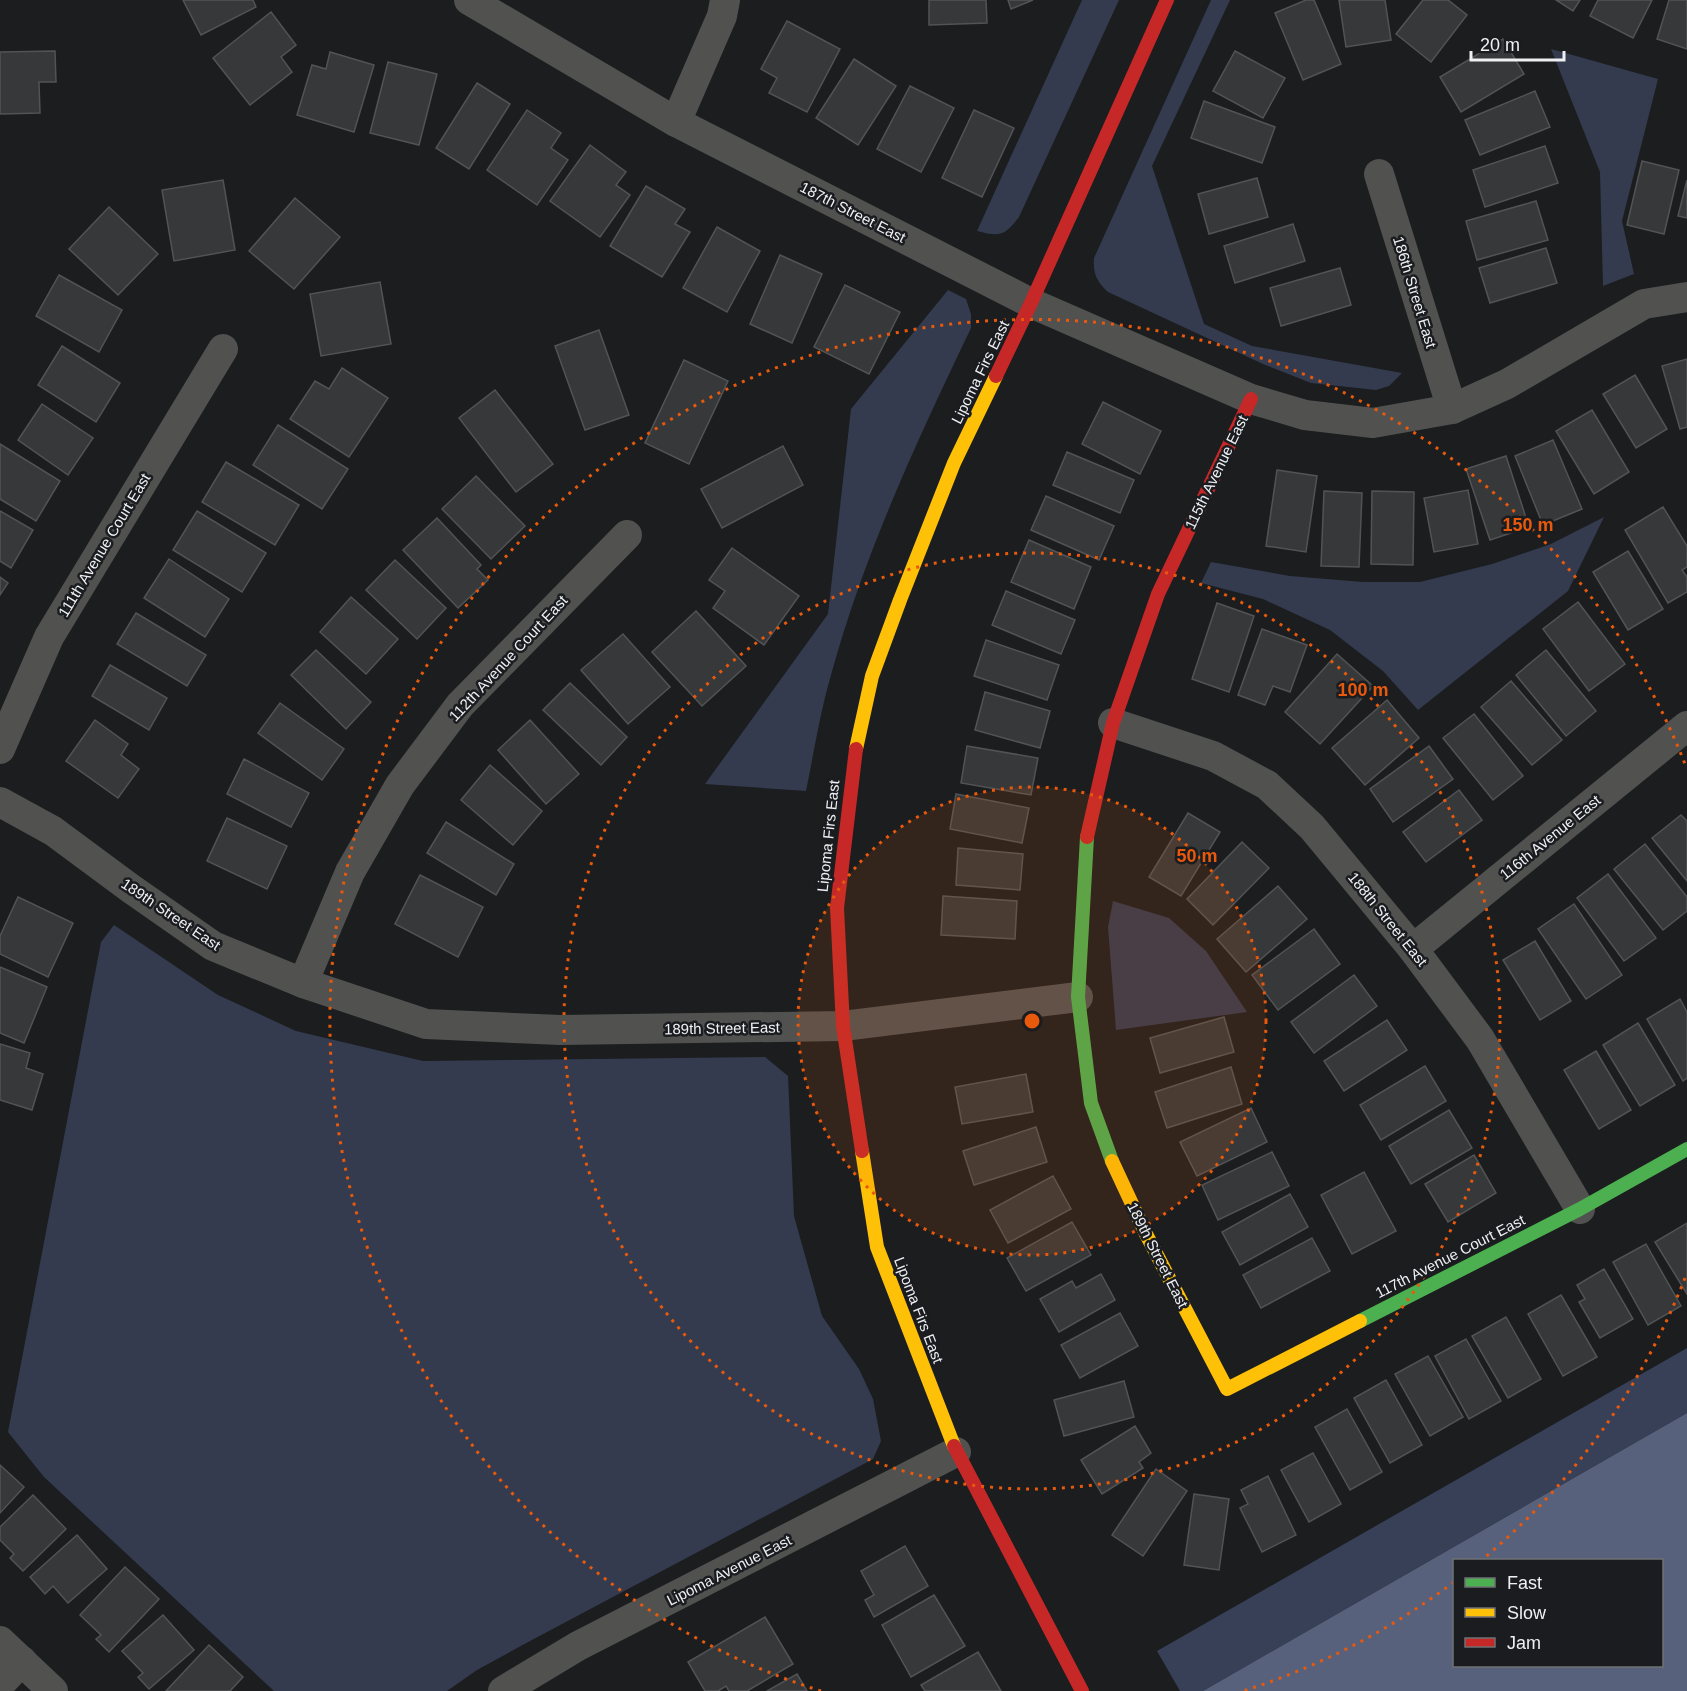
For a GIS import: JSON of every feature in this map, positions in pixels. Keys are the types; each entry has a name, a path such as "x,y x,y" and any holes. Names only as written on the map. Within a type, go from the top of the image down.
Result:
{"street":[{"name":"187th Street East","path":"469,0 676,122 1031,303 1251,399"},
{"path":"676,122 722,16 725,0"},
{"name":"Lipoma Firs East","path":"1082,1691 956,1452 877,1247 843,1026 837,908 853,764 872,676 954,463 1031,303 1167,0"},
{"name":"186th Street East","path":"1379,174 1452,409"},
{"name":"115th Avenue East","path":"1078,997 1086,840 1113,723 1158,594 1251,399 1305,415 1373,423 1452,409 1507,384 1644,304 1687,297"},
{"name":"111th Avenue Court East","path":"0,749 49,637 223,349"},
{"name":"112th Avenue Court East","path":"303,983 350,872 400,785 460,705 627,535"},
{"name":"188th Street East","path":"1113,723 1213,756 1267,784 1312,827 1413,949 1480,1039 1580,1209"},
{"name":"116th Avenue East","path":"1413,949 1687,726"},
{"name":"189th Street East","path":"0,802 53,831 213,946 303,983 426,1024 560,1030 843,1026 1078,997 1091,1103 1112,1159 1146,1234 1227,1389"},
{"name":"117th Avenue Court East","path":"1227,1389 1580,1209 1687,1149"},
{"name":"Lipoma Avenue East","path":"503,1691 578,1646 956,1452"},
{"path":"0,1641 53,1691"},
{"path":"0,1684 22,1662"}],"shaded area":[{"path":"1082,0 1119,0 1019,217 1010,228 1001,233 991,234 977,231"},
{"path":"1211,0 1230,0 1152,166 1204,324 1252,346 1402,373 1389,386 1376,390 1311,383 1263,364 1108,292 1096,276 1094,258"},
{"path":"1551,49 1658,79 1622,221 1634,274 1603,286 1600,172"},
{"path":"948,290 966,299 971,314 971,328 893,499 859,586 827,689 806,791 705,784 828,614 851,409"},
{"path":"1604,517 1568,591 1418,710 1383,671 1330,630 1263,599 1201,583 1211,562 1290,576 1363,582 1420,582 1492,564 1551,544"},
{"path":"1113,901 1169,918 1206,951 1247,1012 1116,1030 1108,927"},
{"path":"114,925 218,995 296,1031 423,1061 765,1057 788,1076 794,1216 822,1316 859,1369 873,1399 881,1441 873,1459 530,1641 477,1670 447,1691 274,1691 44,1477 8,1432 101,942"},
{"path":"1687,1348 1687,1413 1203,1691 1180,1691 1157,1651"},
{"path":"1687,1413 1687,1691 1203,1691"}],"building":[{"path":"183,0 253,0 256,7 201,35"},
{"path":"929,0 986,0 987,23 929,25"},
{"path":"1008,0 1033,0 1011,9"},
{"path":"1306,0 1314,0 1341,64 1303,80 1275,13"},
{"path":"1339,0 1385,0 1391,40 1346,47"},
{"path":"1423,0 1448,0 1467,15 1431,62 1396,34"},
{"path":"1556,0 1580,0 1573,11"},
{"path":"1598,0 1652,0 1633,38 1590,16"},
{"path":"1669,0 1687,0 1687,49 1657,39"},
{"path":"271,12 296,45 281,57 292,72 250,105 213,58"},
{"path":"787,21 840,49 807,112 769,93 777,78 761,69"},
{"path":"1503,39 1524,74 1461,112 1440,77"},
{"path":"55,51 56,82 39,82 40,113 0,114 0,52"},
{"path":"1235,51 1285,78 1263,118 1213,91"},
{"path":"330,52 374,65 354,132 297,115 312,65 326,69"},
{"path":"854,59 896,86 858,145 816,118"},
{"path":"388,62 437,74 419,145 370,133"},
{"path":"477,83 510,104 469,169 436,148"},
{"path":"910,86 954,108 921,172 877,149"},
{"path":"1535,91 1550,127 1480,155 1465,120"},
{"path":"1204,101 1275,127 1262,163 1191,138"},
{"path":"527,110 561,133 551,148 568,160 537,205 487,170"},
{"path":"974,110 1014,128 982,197 942,178"},
{"path":"590,145 626,172 616,185 630,195 600,237 550,201"},
{"path":"1545,146 1558,183 1485,207 1473,170"},
{"path":"1642,161 1679,170 1664,234 1627,225"},
{"path":"1257,178 1268,217 1209,234 1198,194"},
{"path":"223,180 235,250 174,261 162,190"},
{"path":"1687,180 1687,218 1678,216"},
{"path":"646,186 685,209 675,224 690,232 662,277 610,246"},
{"path":"295,198 340,237 294,289 249,251"},
{"path":"1536,201 1548,240 1477,260 1466,221"},
{"path":"109,207 158,254 118,295 69,249"},
{"path":"1293,224 1305,261 1235,283 1224,246"},
{"path":"717,227 760,251 727,312 683,288"},
{"path":"1546,248 1557,283 1490,303 1479,268"},
{"path":"780,255 822,274 792,343 750,324"},
{"path":"1340,268 1351,305 1281,326 1270,288"},
{"path":"59,275 122,310 99,352 36,316"},
{"path":"380,282 391,344 321,356 310,294"},
{"path":"845,285 900,312 869,374 814,347"},
{"path":"599,330 629,415 585,430 555,346"},
{"path":"62,346 120,383 96,422 38,385"},
{"path":"1687,359 1687,427 1680,429 1662,366"},
{"path":"684,360 728,381 689,464 645,443"},
{"path":"342,368 388,398 349,457 290,419 315,381 329,389"},
{"path":"1635,375 1667,429 1636,448 1603,394"},
{"path":"495,390 553,464 516,492 459,418"},
{"path":"1103,402 1161,431 1140,474 1082,444"},
{"path":"42,404 93,438 68,475 18,440"},
{"path":"1592,410 1629,472 1594,494 1556,431"},
{"path":"278,425 348,469 322,509 253,465"},
{"path":"1553,440 1582,509 1543,525 1515,456"},
{"path":"0,444 60,481 36,521 0,499"},
{"path":"783,446 803,485 722,528 701,489"},
{"path":"1067,452 1134,480 1120,513 1053,485"},
{"path":"1506,456 1529,527 1490,540 1466,469"},
{"path":"226,462 299,505 275,545 202,502"},
{"path":"1277,470 1317,476 1306,552 1266,546"},
{"path":"476,476 525,526 491,559 442,509"},
{"path":"1468,490 1478,544 1434,552 1424,498"},
{"path":"1324,491 1362,493 1359,567 1321,566"},
{"path":"1372,491 1414,492 1413,565 1371,564"},
{"path":"1046,496 1114,526 1099,560 1031,530"},
{"path":"1663,507 1687,546 1687,567 1682,570 1687,577 1687,592 1668,603 1625,530"},
{"path":"0,511 33,530 11,568 0,561"},
{"path":"197,511 266,553 242,592 173,550"},
{"path":"437,518 481,565 477,569 488,580 458,608 403,550"},
{"path":"1029,540 1091,567 1074,609 1011,582"},
{"path":"732,548 799,596 764,645 713,608 725,591 709,580"},
{"path":"1628,551 1663,609 1628,630 1593,572"},
{"path":"169,559 229,599 205,637 144,598"},
{"path":"395,560 446,608 417,639 366,590"},
{"path":"0,577 8,583 0,595"},
{"path":"1006,591 1075,620 1061,654 992,625"},
{"path":"351,597 398,639 366,674 320,632"},
{"path":"1578,602 1625,664 1589,691 1543,629"},
{"path":"1217,603 1254,616 1229,692 1192,679"},
{"path":"696,611 746,666 702,706 652,652"},
{"path":"136,613 206,655 187,686 117,644"},
{"path":"1262,629 1307,645 1290,692 1273,686 1265,705 1238,695"},
{"path":"623,634 670,687 628,724 581,670"},
{"path":"986,640 1059,665 1047,700 974,676"},
{"path":"316,650 371,702 346,729 291,675"},
{"path":"1546,650 1596,711 1566,736 1516,675"},
{"path":"1337,654 1373,686 1320,744 1285,712"},
{"path":"110,665 167,698 149,730 92,696"},
{"path":"1511,681 1562,740 1532,765 1481,707"},
{"path":"570,683 627,737 601,765 543,710"},
{"path":"985,692 1050,711 1040,748 975,730"},
{"path":"1387,700 1419,738 1365,785 1332,748"},
{"path":"280,703 344,749 322,780 258,733"},
{"path":"1474,714 1523,776 1493,800 1443,738"},
{"path":"95,720 128,744 121,755 139,769 118,798 66,761"},
{"path":"530,720 579,774 546,804 498,750"},
{"path":"967,746 1038,758 1031,795 961,783"},
{"path":"1429,746 1453,779 1393,822 1370,789"},
{"path":"244,759 309,793 291,827 227,794"},
{"path":"490,765 542,811 513,845 461,800"},
{"path":"1459,790 1482,820 1426,862 1403,832"},
{"path":"956,794 1029,808 1022,843 950,829"},
{"path":"1188,813 1220,832 1181,896 1149,877"},
{"path":"1681,815 1687,821 1687,881 1652,838"},
{"path":"227,818 287,846 267,889 207,861"},
{"path":"446,822 514,864 496,895 427,853"},
{"path":"1242,842 1269,868 1213,925 1187,899"},
{"path":"1645,844 1687,897 1687,911 1663,930 1614,869"},
{"path":"958,848 1023,854 1020,890 956,885"},
{"path":"1608,874 1656,938 1624,961 1577,898"},
{"path":"420,875 483,907 458,957 395,924"},
{"path":"1278,886 1307,919 1246,972 1217,939"},
{"path":"943,896 1017,901 1015,939 941,935"},
{"path":"18,897 73,923 48,977 0,954 0,936"},
{"path":"1574,904 1622,975 1586,999 1538,929"},
{"path":"1314,929 1340,964 1278,1010 1252,975"},
{"path":"1535,941 1571,1001 1540,1020 1503,960"},
{"path":"0,967 47,987 24,1043 0,1033"},
{"path":"1354,975 1377,1006 1314,1053 1291,1022"},
{"path":"1680,999 1687,1012 1687,1078 1683,1081 1647,1019"},
{"path":"1224,1017 1234,1052 1160,1073 1150,1038"},
{"path":"1387,1020 1407,1050 1344,1091 1324,1061"},
{"path":"1638,1023 1675,1085 1640,1106 1603,1045"},
{"path":"0,1044 30,1053 26,1068 43,1074 32,1110 0,1100"},
{"path":"1596,1051 1631,1110 1599,1129 1564,1070"},
{"path":"1425,1066 1446,1101 1381,1140 1360,1105"},
{"path":"1231,1067 1242,1104 1167,1128 1155,1092"},
{"path":"1026,1074 1033,1112 962,1124 955,1087"},
{"path":"1251,1108 1267,1142 1197,1176 1180,1142"},
{"path":"1449,1110 1472,1148 1411,1184 1389,1146"},
{"path":"1036,1127 1047,1162 974,1185 963,1151"},
{"path":"1272,1152 1289,1186 1218,1220 1202,1185"},
{"path":"1474,1155 1496,1193 1448,1222 1425,1184"},
{"path":"1364,1172 1396,1231 1352,1254 1321,1195"},
{"path":"1053,1176 1071,1209 1008,1243 990,1210"},
{"path":"1290,1194 1308,1227 1240,1265 1222,1232"},
{"path":"1072,1222 1091,1255 1026,1291 1007,1258"},
{"path":"1687,1223 1687,1294 1655,1242"},
{"path":"1312,1238 1330,1271 1261,1308 1243,1275"},
{"path":"1646,1244 1681,1306 1648,1325 1613,1262"},
{"path":"1604,1269 1633,1319 1600,1338 1579,1302 1585,1299 1577,1285"},
{"path":"1101,1274 1115,1300 1059,1332 1040,1299 1072,1281 1076,1288"},
{"path":"1561,1295 1597,1357 1563,1376 1528,1314"},
{"path":"1120,1313 1138,1346 1080,1378 1061,1345"},
{"path":"1506,1317 1541,1379 1508,1398 1472,1336"},
{"path":"1466,1339 1501,1401 1469,1419 1435,1356"},
{"path":"1428,1356 1463,1417 1430,1436 1395,1374"},
{"path":"1386,1380 1422,1445 1390,1463 1354,1398"},
{"path":"1124,1381 1134,1417 1064,1436 1054,1400"},
{"path":"1347,1409 1382,1472 1350,1490 1315,1427"},
{"path":"1135,1426 1151,1453 1139,1462 1143,1468 1102,1494 1081,1460"},
{"path":"1313,1453 1341,1504 1309,1522 1281,1470"},
{"path":"0,1465 24,1487 0,1513"},
{"path":"1156,1469 1187,1491 1143,1556 1112,1535"},
{"path":"1268,1476 1296,1535 1262,1552 1240,1508 1248,1504 1241,1490"},
{"path":"1194,1494 1229,1499 1219,1570 1184,1565"},
{"path":"33,1495 66,1529 23,1571 10,1558 14,1554 0,1540 0,1527"},
{"path":"77,1535 107,1569 68,1603 53,1586 45,1594 30,1577"},
{"path":"905,1546 928,1586 874,1617 865,1600 874,1595 861,1571"},
{"path":"125,1567 159,1599 109,1652 96,1639 101,1635 80,1615"},
{"path":"934,1595 965,1646 911,1677 882,1625"},
{"path":"163,1615 194,1650 149,1689 138,1677 143,1673 122,1651"},
{"path":"765,1617 793,1664 747,1691 729,1691 726,1686 718,1691 705,1691 688,1662"},
{"path":"209,1645 243,1677 230,1691 166,1691"},
{"path":"978,1652 1001,1691 925,1691 921,1685"},
{"path":"797,1674 807,1691 767,1691"}],"traffic: fast":[{"path":"1087,837 1078,997 1091,1103 1112,1161"},
{"path":"1360,1321 1580,1209 1687,1149"}],"traffic: slow":[{"path":"856,749 872,676 900,600 954,463 996,376"},
{"path":"862,1151 877,1247 954,1446"},
{"path":"1112,1161 1146,1234 1227,1389 1360,1321"}],"traffic: jam":[{"path":"996,376 1167,0"},
{"path":"1087,837 1113,723 1158,594 1251,399"},
{"path":"856,749 837,908 843,1026 862,1151"},
{"path":"954,1446 1082,1691"}]}
